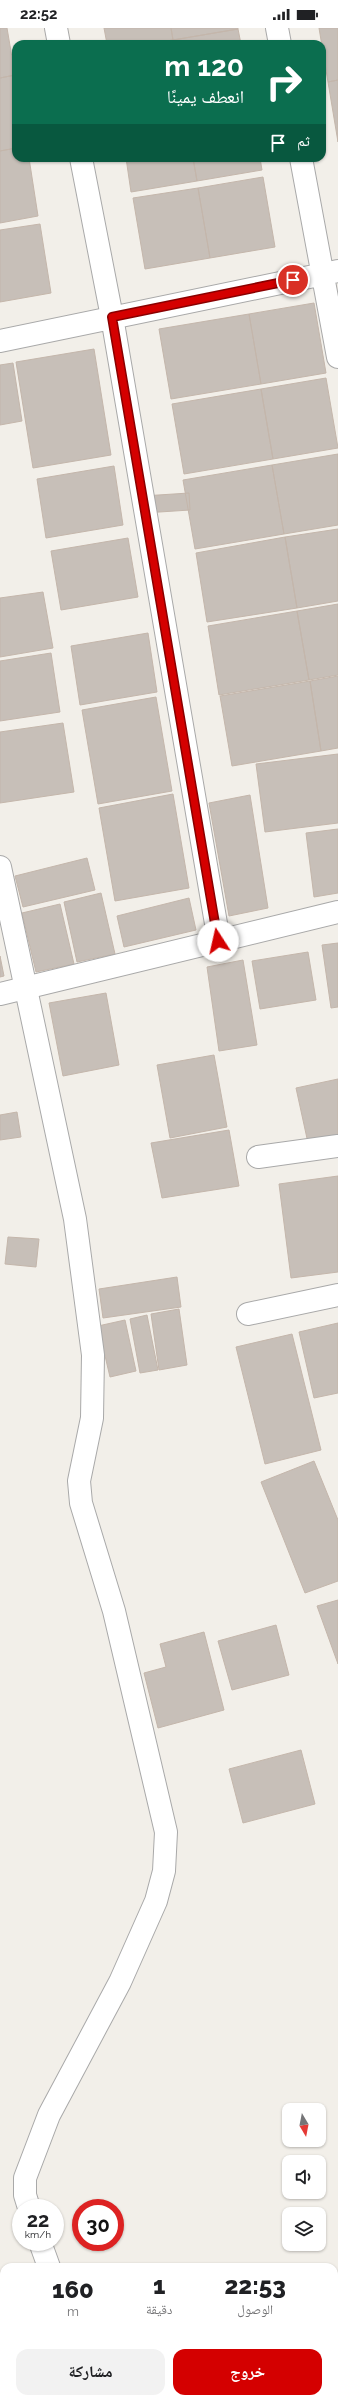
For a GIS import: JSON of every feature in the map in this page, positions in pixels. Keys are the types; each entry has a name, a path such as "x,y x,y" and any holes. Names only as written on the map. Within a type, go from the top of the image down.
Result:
{"street":[{"path":"56,28 58,40"},
{"path":"277,28 279,40"},
{"path":"82,162 112,317 218,941"},
{"path":"302,162 330,272 338,357"},
{"path":"0,341 330,272"},
{"path":"0,867 75,1219 93,1355 92,1418 79,1481 81,1504 114,1611 166,1832 164,1871 156,1901 120,1982 49,2115 25,2178 26,2199"},
{"path":"0,994 338,912"},
{"path":"258,1156 338,1146"},
{"path":"248,1314 338,1295"},
{"path":"43,2251 48,2263"}],"building":[{"path":"0,28 7,28 12,57 12,76 0,78"},
{"path":"104,28 171,28 173,40 106,40"},
{"path":"171,28 238,28 238,29 173,40"},
{"path":"319,28 338,28 338,80 328,82 326,70 326,40 321,40"},
{"path":"238,29 240,40 173,40"},
{"path":"12,76 12,149 0,151 0,78"},
{"path":"338,80 338,142 328,82"},
{"path":"12,149 12,162 30,162 38,216 0,223 0,151"},
{"path":"127,162 194,162 197,181 131,192"},
{"path":"194,162 261,162 262,170 197,181"},
{"path":"263,177 275,247 210,258 198,188"},
{"path":"198,188 210,258 145,269 133,198"},
{"path":"40,224 51,293 0,302 0,230"},
{"path":"314,303 326,373 261,384 249,314"},
{"path":"249,314 261,384 171,399 159,329"},
{"path":"94,349 111,455 33,468 16,362"},
{"path":"13,363 22,421 0,425 0,365"},
{"path":"326,378 338,448 273,459 261,389"},
{"path":"261,389 273,459 184,474 172,404"},
{"path":"338,454 338,525 284,534 272,465"},
{"path":"272,465 284,534 195,549 183,480"},
{"path":"114,466 123,525 46,538 37,479"},
{"path":"189,493 190,510 144,513 143,496"},
{"path":"338,529 338,601 297,608 285,537"},
{"path":"285,537 297,608 207,622 196,553"},
{"path":"128,538 138,597 61,610 51,551"},
{"path":"43,592 53,648 0,657 0,598"},
{"path":"338,604 338,675 309,680 297,611"},
{"path":"297,611 309,680 219,695 208,626"},
{"path":"148,633 157,692 80,705 71,646"},
{"path":"51,653 60,712 0,721 0,661"},
{"path":"338,676 338,748 321,751 310,681"},
{"path":"310,681 321,751 232,766 220,696"},
{"path":"156,697 172,791 98,804 82,710"},
{"path":"63,723 74,792 0,803 0,732"},
{"path":"338,754 338,823 265,832 256,764"},
{"path":"173,794 189,888 115,901 99,808"},
{"path":"250,795 268,908 229,916 209,803"},
{"path":"338,829 338,893 314,897 306,833"},
{"path":"87,858 95,890 23,907 15,876"},
{"path":"101,893 115,954 77,962 64,902"},
{"path":"189,898 196,930 124,947 117,916"},
{"path":"60,904 74,964 36,972 22,913"},
{"path":"338,943 338,1007 331,1008 322,945"},
{"path":"308,952 316,1000 260,1009 252,961"},
{"path":"0,956 4,976 0,977"},
{"path":"243,960 257,1045 219,1051 207,967"},
{"path":"106,993 119,1065 63,1076 49,1003"},
{"path":"214,1055 227,1127 170,1138 157,1065"},
{"path":"338,1079 338,1136 308,1143 296,1088"},
{"path":"17,1112 21,1137 0,1140 0,1115"},
{"path":"229,1130 239,1186 162,1198 151,1143"},
{"path":"338,1176 338,1272 291,1278 279,1184"},
{"path":"8,1237 39,1239 36,1267 5,1264"},
{"path":"177,1277 181,1307 103,1318 99,1289"},
{"path":"179,1309 187,1365 159,1370 151,1314"},
{"path":"147,1315 158,1370 140,1373 130,1319"},
{"path":"125,1320 136,1371 110,1377 98,1326"},
{"path":"338,1323 338,1393 314,1398 299,1332"},
{"path":"292,1334 321,1450 265,1464 236,1347"},
{"path":"314,1461 338,1520 338,1581 305,1593 261,1482"},
{"path":"338,1600 338,1664 317,1606"},
{"path":"276,1625 289,1675 232,1690 218,1641"},
{"path":"204,1632 224,1710 158,1728 144,1673 166,1667 160,1644"},
{"path":"301,1750 315,1804 243,1823 229,1769"}],"route":[{"path":"218,941 112,317 293,280"}]}
